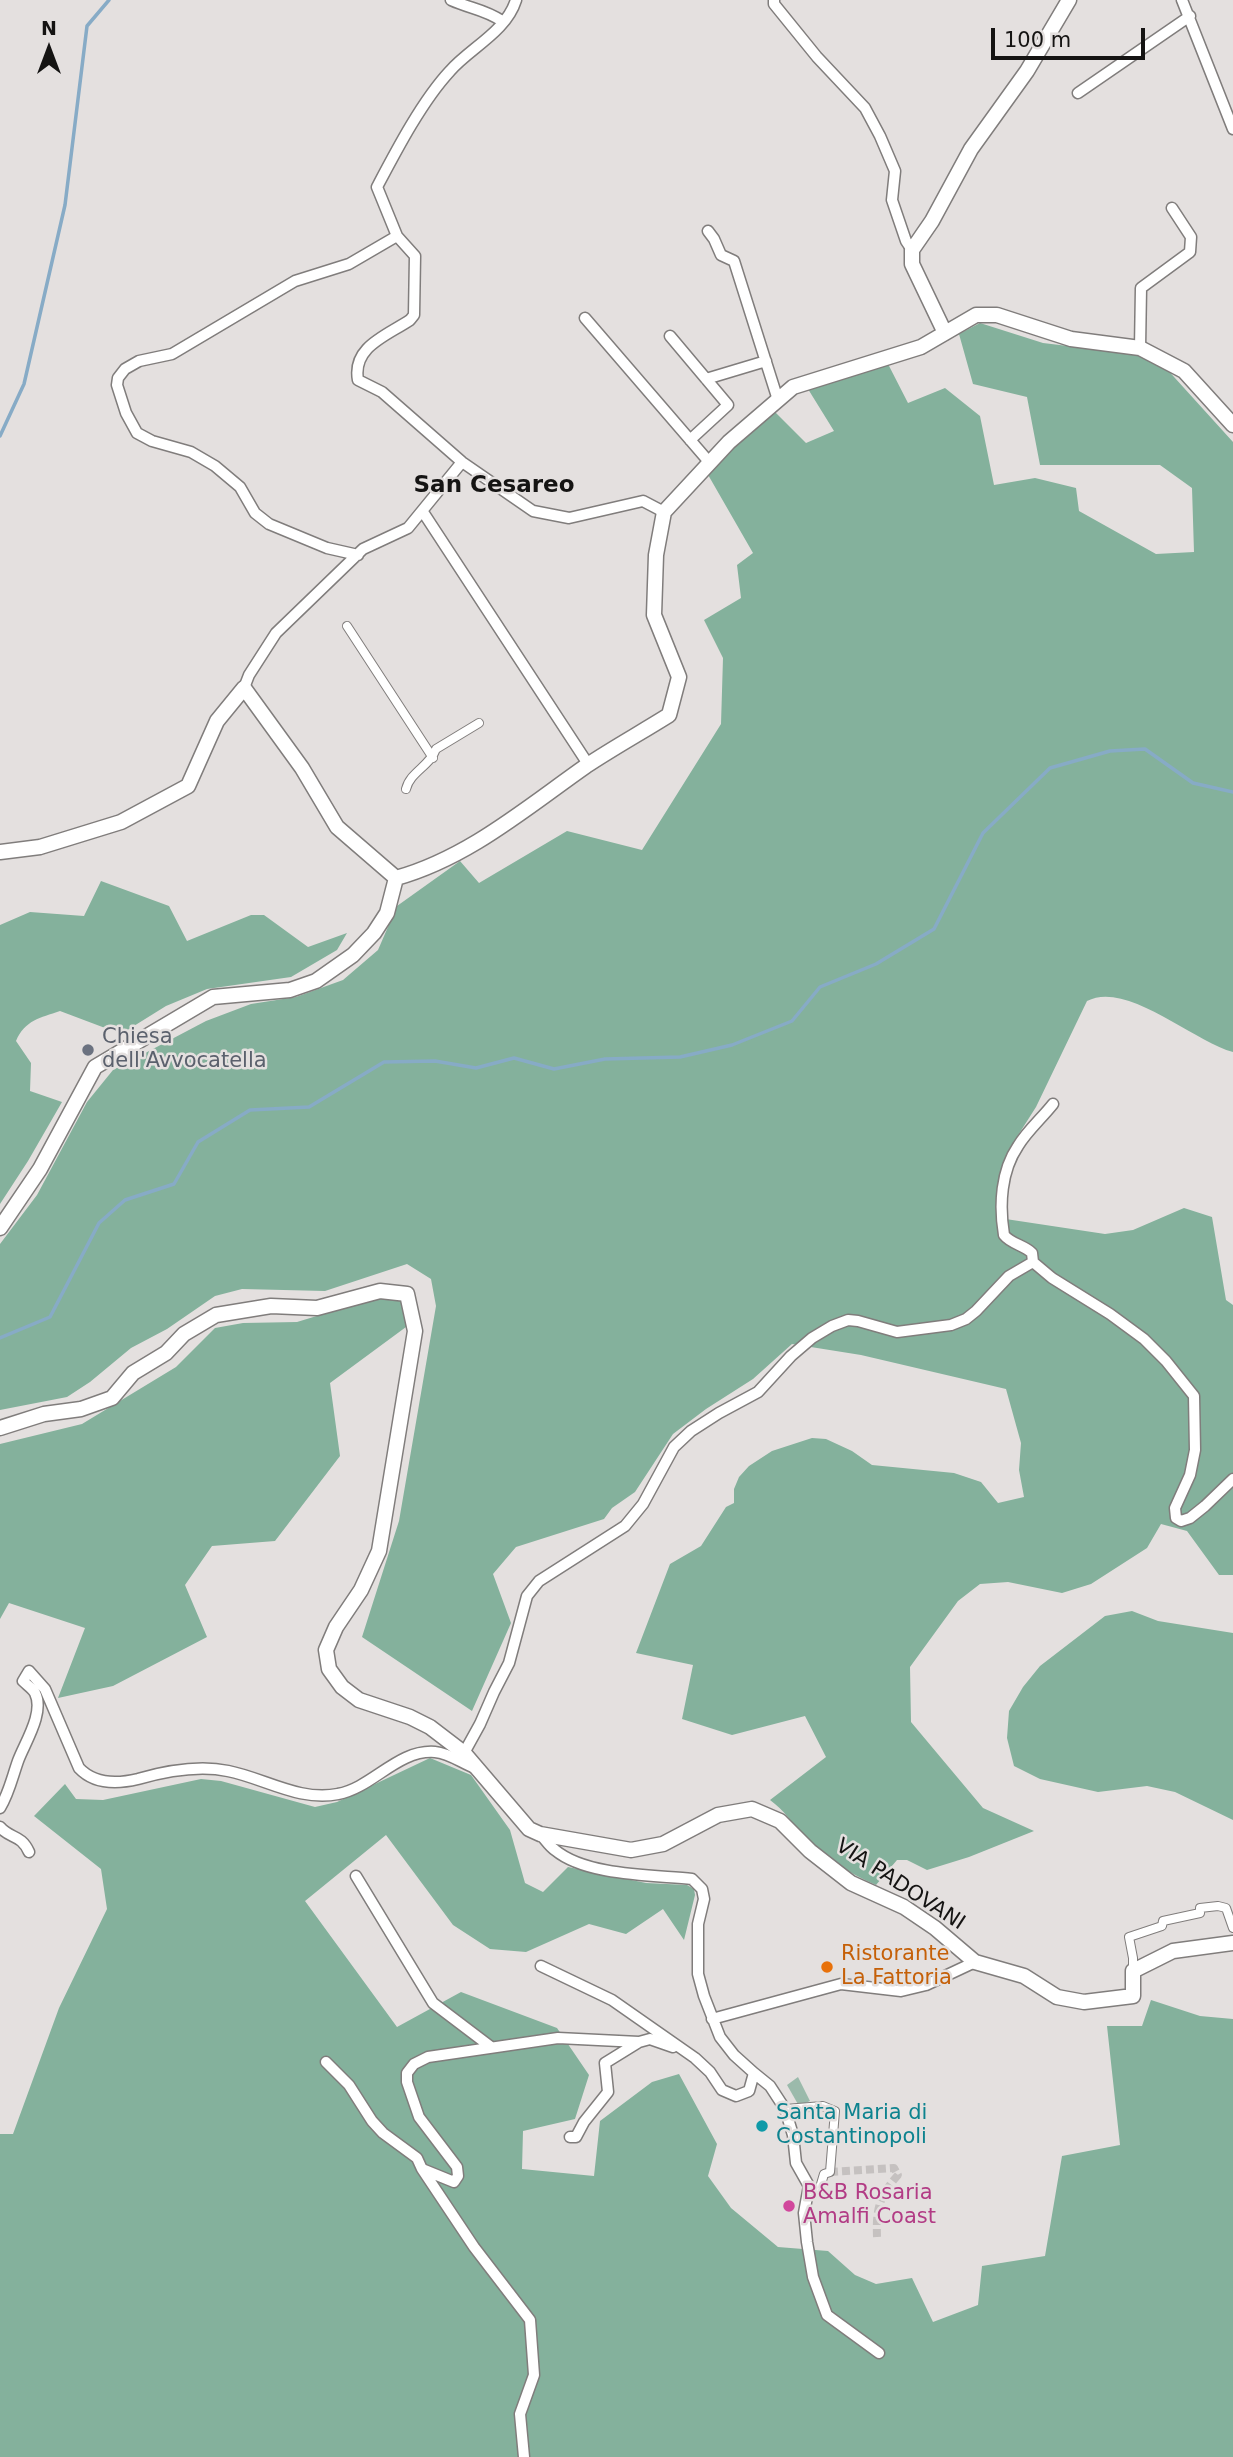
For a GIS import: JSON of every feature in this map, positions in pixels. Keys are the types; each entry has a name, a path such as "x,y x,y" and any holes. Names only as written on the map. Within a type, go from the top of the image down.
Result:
{"street":[{"path":"451,0 486,11 502,22"},
{"path":"516,0 491,35 450,71 424,107 377,187 397,236 415,256 414,314 410,320 365,348 356,367 358,380 382,392 462,462 533,511 569,518 643,501 664,512"},
{"path":"774,0 774,5 870,117 895,171 892,200 906,241 912,250 912,264 944,333"},
{"path":"912,250 932,221 971,149 1027,71 1069,0"},
{"path":"1182,0 1233,129"},
{"path":"1078,93 1190,16"},
{"path":"1140,348 1141,288 1190,252 1191,237 1172,208"},
{"path":"708,231 721,255 734,261 778,400"},
{"path":"358,555 327,548 269,524 255,513 240,488 215,466 191,452 152,441 137,433 126,413 117,385 118,377 125,369 139,361 172,354 295,281 349,264 397,236"},
{"path":"396,878 440,862 512,820 589,765 669,715 679,677 654,615 656,555 664,512 729,442 793,387 921,347 976,315 997,315 1071,339 1140,348 1184,371 1233,425"},
{"path":"585,318 710,463"},
{"path":"670,337 728,405 690,440"},
{"path":"706,379 766,361"},
{"path":"0,852 40,847 121,822 188,786 217,721 244,688 249,675 276,633 363,550 408,528 462,462"},
{"path":"423,512 589,765"},
{"path":"347,626 433,758"},
{"path":"244,688 302,768 337,827 396,878"},
{"path":"406,789 408,780 433,758 436,749 479,723"},
{"path":"0,1228 40,1169 95,1067 213,997 290,990 316,981 353,954 374,933 387,913 396,878"},
{"path":"1053,1104 1018,1145 1007,1165 1004,1178 1004,1235 1008,1240 1026,1247 1032,1254 1033,1262 1052,1278 1144,1339 1194,1396 1195,1450 1190,1475 1175,1508 1176,1518 1181,1521 1191,1518 1233,1479"},
{"path":"464,1753 509,1663 527,1596 540,1581 625,1526 643,1504 674,1447 691,1431 719,1412 758,1392 791,1356 812,1338 832,1326 848,1320 897,1332 951,1325 966,1319 1009,1276 1033,1262"},
{"path":"0,1428 44,1414 81,1409 112,1398 132,1373 166,1353 184,1334 216,1315 271,1306 317,1308 380,1291 407,1294 415,1331 379,1550 361,1590 336,1626 326,1650 329,1670 342,1687 359,1700 410,1717 430,1727 464,1753 529,1829 540,1834 556,1851 605,1870 692,1879 699,1883 704,1899 698,1924 698,1974 712,2019 720,2037 734,2055 770,2085 785,2109 793,2135 796,2163 809,2186 804,2213 807,2242 813,2277 827,2315 880,2353"},
{"path":"0,1808 30,1737 37,1708 35,1694 23,1681 29,1671 45,1689 79,1768 88,1778 106,1782 126,1782 196,1769 217,1769 301,1793 337,1794 420,1754 435,1752 477,1768"},
{"name":"VIA PADOVANI","path":"540,1834 631,1850 663,1844 718,1815 752,1809 780,1821 810,1851 851,1883 904,1908 935,1928 975,1962"},
{"path":"0,1827 4,1832 19,1837 29,1852"},
{"path":"356,1876 433,2003 491,2047"},
{"path":"712,2019 841,1984 901,1991 926,1984 975,1962 1024,1976 1057,1997 1084,2003 1133,1997 1133,1958 1129,1937 1162,1926 1163,1921 1200,1913 1200,1908 1219,1906 1226,1908 1233,1928"},
{"path":"1133,1971 1173,1951 1233,1943"},
{"path":"541,1966 612,2000 710,2072 722,2090 736,2096 749,2091 754,2073"},
{"path":"422,2169 454,2182 458,2176 457,2166 450,2155 419,2117 407,2082 407,2073 414,2064 428,2057 558,2038 639,2042"},
{"path":"570,2137 576,2137 584,2122 608,2092 605,2063 639,2042 650,2039 680,2049"},
{"path":"326,2062 349,2085 383,2133 417,2158 474,2247 530,2320 534,2375 520,2414 524,2457"},
{"path":"785,2109 823,2106 835,2111 830,2172 824,2174 819,2191"}],"green space":[{"path":"980,323 1043,343 1134,354 1165,367 1233,442 1233,1052 1140,1005 1103,997 1087,1001 1036,1107 1008,1151 998,1181 999,1218 1105,1234 1133,1230 1184,1208 1212,1217 1226,1300 1233,1305 1233,1575 1219,1575 1187,1531 1161,1524 1147,1548 1091,1584 1062,1593 1008,1582 980,1584 958,1601 910,1667 911,1722 983,1808 1034,1831 969,1857 927,1870 907,1860 897,1860 876,1885 837,1864 820,1851 770,1800 826,1757 805,1716 732,1735 682,1719 693,1665 636,1653 670,1564 701,1546 726,1507 734,1503 734,1489 739,1477 749,1466 772,1451 812,1438 826,1439 852,1451 872,1465 954,1473 981,1482 998,1503 1024,1497 1019,1470 1021,1443 1006,1389 861,1355 792,1344 753,1379 673,1434 635,1492 612,1508 604,1519 516,1547 493,1574 511,1623 472,1711 362,1637 399,1521 436,1306 431,1279 407,1264 325,1291 242,1289 215,1296 167,1329 131,1348 67,1397 0,1410 0,1244 37,1195 87,1102 113,1070 206,1021 251,1004 296,997 343,980 378,950 397,906 460,861 479,883 567,831 642,850 721,724 723,658 704,620 741,598 737,565 753,553 707,473 774,411 806,443 834,431 808,389 887,362 908,403 945,388 980,416 994,485 1035,478 1076,488 1079,511 1156,554 1194,552 1192,488 1160,465 1040,465 1027,397 973,384 959,334"},
{"path":"101,881 169,906 187,941 251,915 264,915 308,947 347,933 337,950 291,977 207,989 166,1006 121,1034 60,1011 29,1024 16,1041 31,1063 30,1091 62,1102 0,1204 0,925 30,912 84,916"},
{"path":"389,1297 403,1301 407,1314 406,1327 330,1383 340,1456 275,1541 212,1546 185,1585 207,1637 113,1686 58,1698 85,1628 9,1603 0,1619 0,1444 82,1424 176,1367 215,1328 243,1323 297,1322 376,1298"},
{"path":"1132,1611 1158,1621 1233,1633 1233,1820 1175,1792 1147,1786 1098,1792 1040,1779 1014,1766 1007,1738 1009,1711 1023,1687 1040,1666 1105,1616"},
{"path":"430,1758 471,1775 510,1830 525,1883 543,1892 568,1867 646,1883 687,1885 694,1889 695,1895 684,1940 663,1909 626,1934 589,1924 526,1952 490,1949 453,1925 386,1835 305,1901 397,2027 461,1992 557,2028 589,2075 575,2119 523,2131 522,2169 594,2176 600,2121 652,2082 679,2074 717,2144 708,2176 731,2208 778,2247 828,2251 855,2275 876,2284 912,2278 933,2322 978,2305 982,2266 1045,2256 1062,2156 1120,2145 1107,2026 1142,2026 1151,2000 1200,2016 1233,2019 1233,2457 0,2457 0,2134 13,2134 59,2008 107,1909 101,1869 34,1816 65,1784 76,1799 103,1800 201,1779 221,1781 315,1807 337,1802"},
{"path":"798,2077 810,2101 799,2106 787,2085"}],"waterway":[{"path":"0,436 24,384 65,205 87,26 109,0"},
{"path":"0,1338 50,1317 99,1223 125,1200 174,1184 198,1142 250,1110 309,1107 384,1062 435,1061 476,1068 514,1058 554,1069 605,1059 680,1057 732,1045 792,1021 820,987 876,964 934,929 983,833 1050,768 1110,751 1145,749 1193,783 1233,792"}],"tunnel":[{"path":"830,2172 894,2168 898,2175 880,2203 877,2237"}],"place":[{"name":"Chiesa dell'Avvocatella","path":"88,1050"},
{"name":"Ristorante La Fattoria","path":"827,1967"},
{"name":"Santa Maria di Costantinopoli","path":"762,2126"},
{"name":"B&B Rosaria Amalfi Coast","path":"789,2206"}],"district":[{"name":"San Cesareo","path":"494,486"}]}
